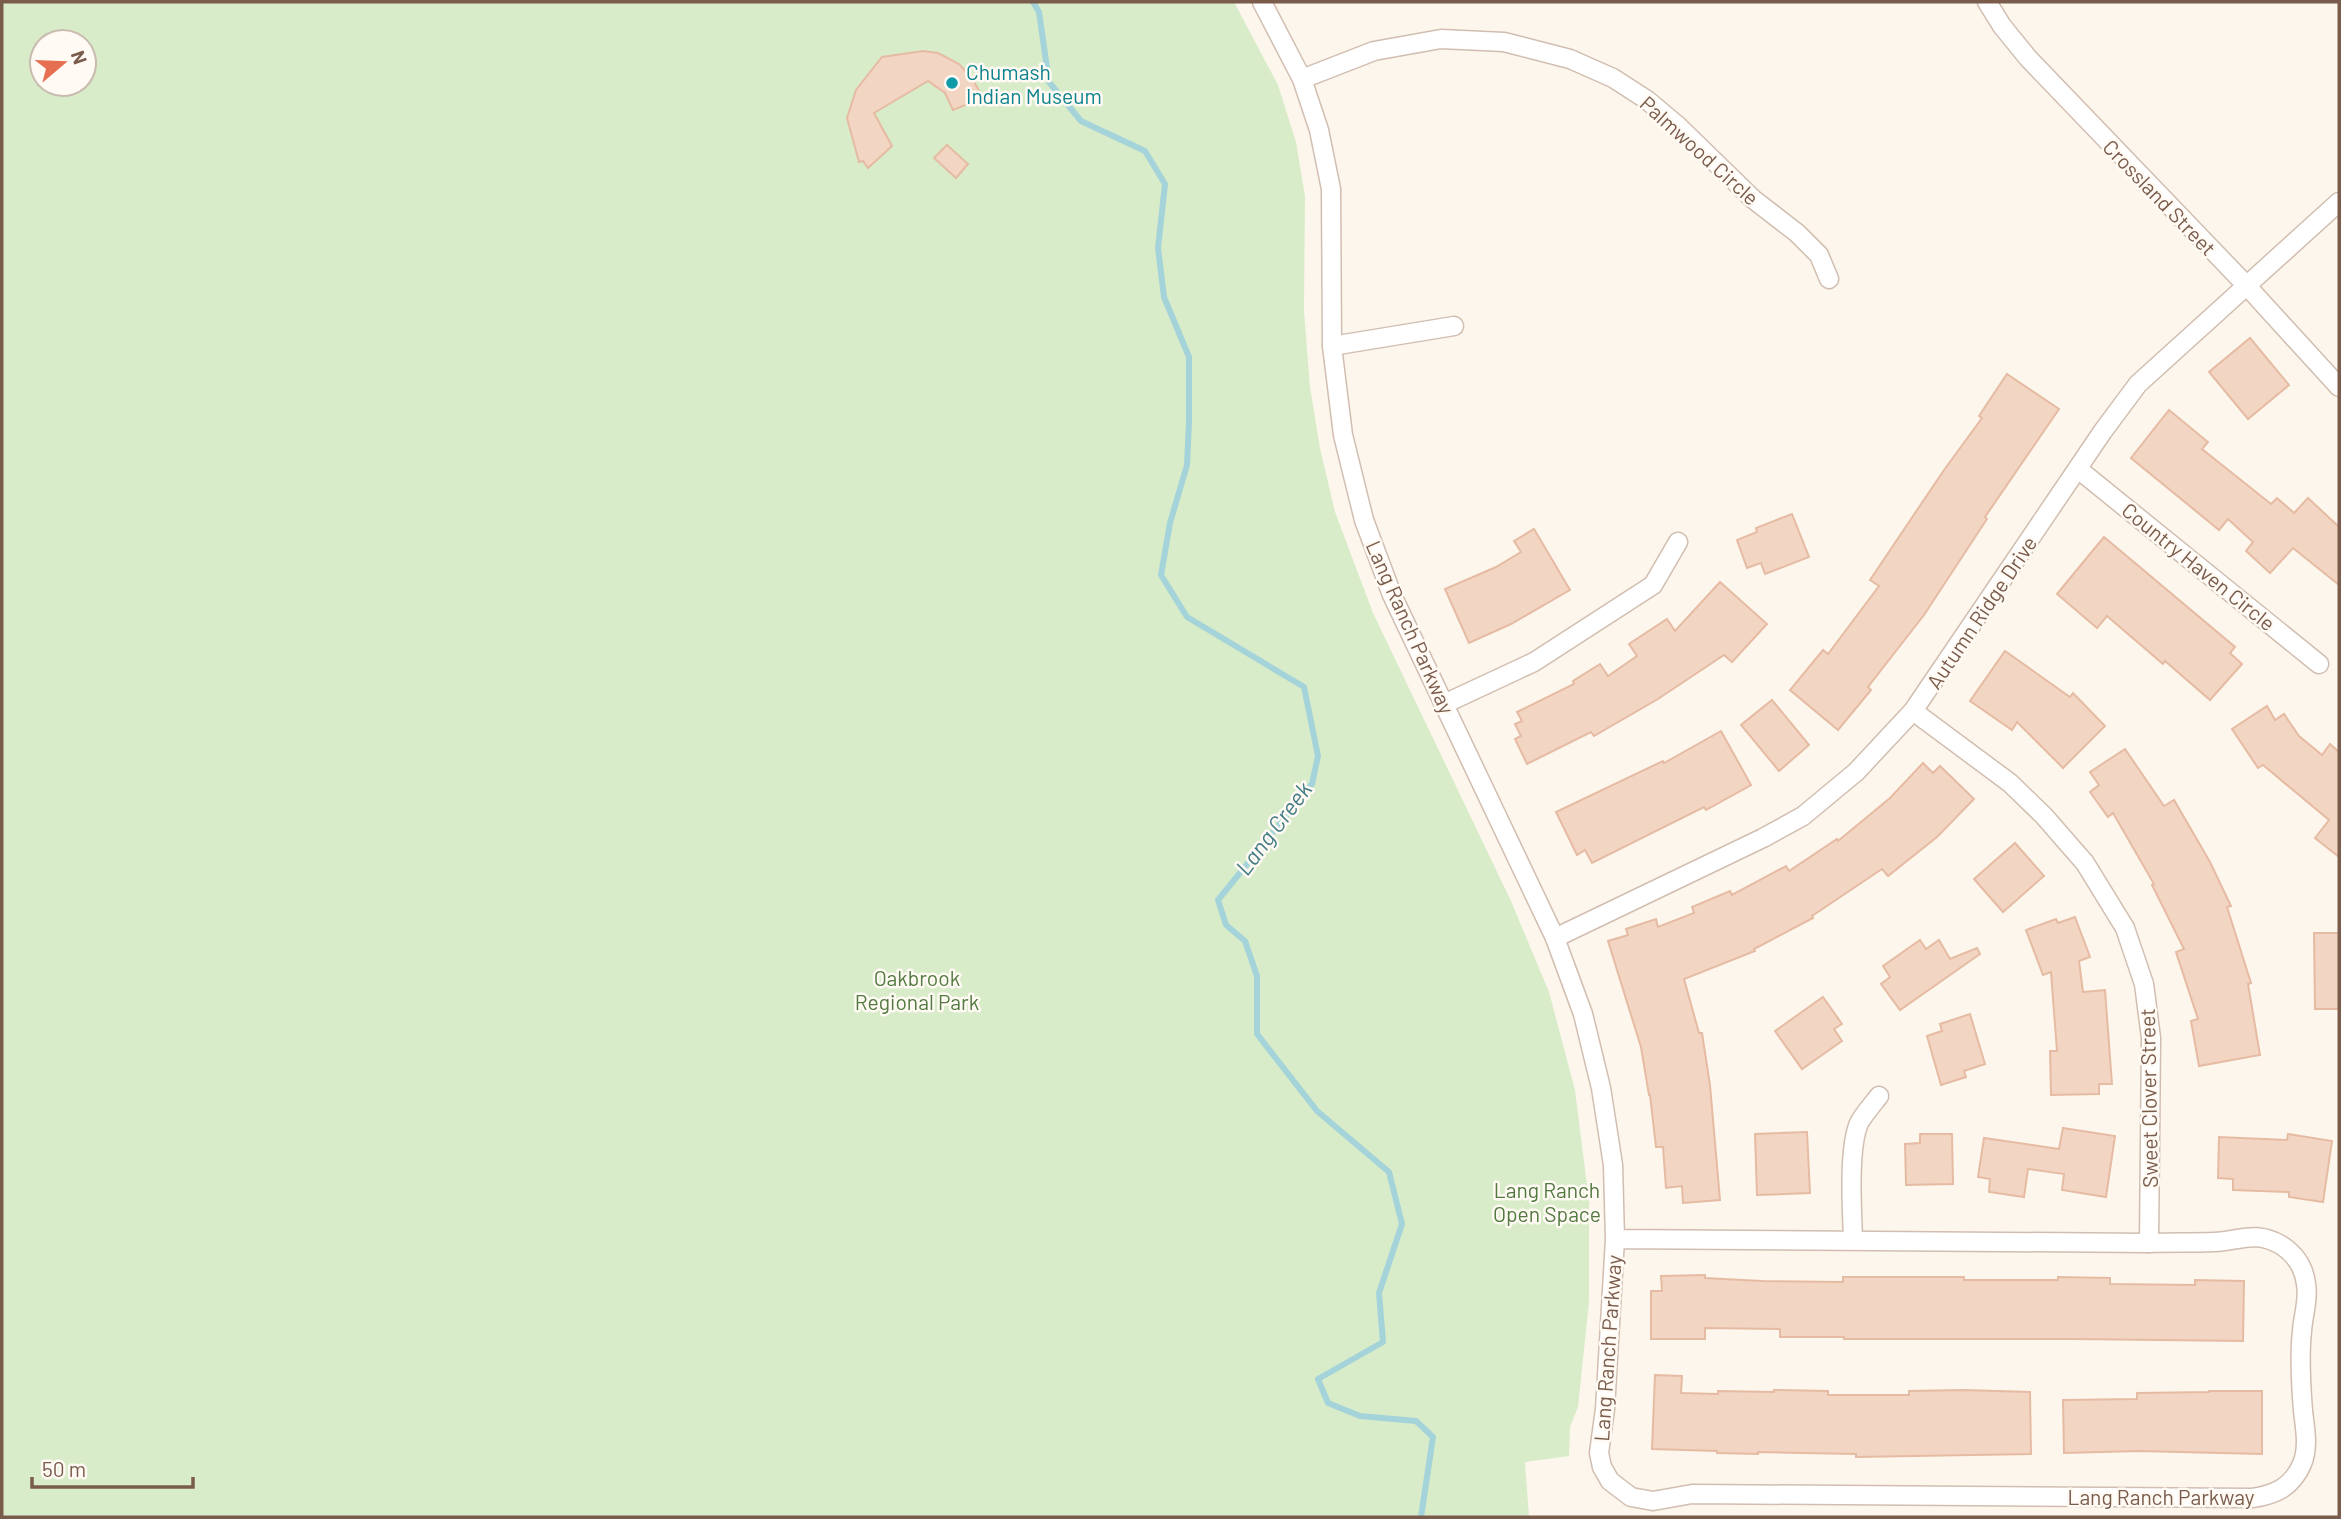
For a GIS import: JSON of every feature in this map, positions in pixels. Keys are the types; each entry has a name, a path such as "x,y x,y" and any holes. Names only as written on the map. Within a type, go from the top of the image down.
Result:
{"street":[{"name":"Lang Ranch Parkway","path":"1262,2 1302,79 1319,130 1331,189 1332,346 1343,435 1364,520 1392,595 1555,938 1583,1014 1601,1088 1613,1165 1615,1239 1605,1409 1599,1453 1602,1467 1610,1481 1631,1497 1653,1501 1692,1494 2252,1497 2272,1495 2295,1477 2303,1462 2307,1444 2303,1410 2301,1333 2307,1299 2306,1283 2298,1261 2290,1251 2261,1237 2245,1236 2217,1242 1615,1239"},
{"name":"Crossland Street","path":"1987,2 2028,58 2246,285 2339,387"},
{"name":"Palmwood Circle","path":"1302,79 1374,51 1441,40 1504,42 1570,59 1613,78 1647,100 1678,126 1753,199 1797,233 1819,255 1829,279"},
{"name":"Autumn Ridge Drive","path":"1555,938 1763,838 1802,816 1856,772 1913,711 2138,384 2339,201"},
{"path":"1332,346 1454,326"},
{"name":"Country Haven Circle","path":"2078,469 2319,664"},
{"path":"1444,704 1534,662 1653,585 1678,542"},
{"name":"Sweet Clover Street","path":"1913,711 2010,783 2044,816 2085,863 2125,928 2144,984 2151,1038 2150,1242"},
{"path":"1853,1239 1854,1146 1859,1124 1879,1096"}],"green space":[{"name":"Oakbrook Regional Park","path":"2,2 1234,2 1278,85 1296,142 1305,196 1304,311 1310,387 1320,448 1335,512 1373,613 1511,901 1549,992 1575,1090 1589,1201 1589,1302 1578,1407 1570,1427 1569,1456 1525,1462 1529,1517 2,1517"}],"building":[{"name":"Chumash Indian Museum","path":"923,51 938,53 959,64 972,78 983,98 953,110 945,93 928,81 874,113 892,146 868,168 863,161 859,162 847,118 856,90 882,57"},
{"name":"Chumash Indian Museum","path":"947,145 968,164 956,178 934,158"},
{"path":"2250,338 2289,385 2248,419 2209,372"},
{"path":"2007,374 2059,409 1985,517 1987,519 1924,615 1868,687 1871,690 1838,730 1790,690 1823,650 1828,654 1879,586 1870,580 1982,418 1979,416"},
{"path":"2169,410 2208,442 2202,449 2271,504 2277,498 2294,513 2308,498 2339,527 2339,585 2293,548 2270,573 2246,551 2253,542 2228,519 2219,530 2131,458"},
{"path":"1792,514 1809,557 1765,574 1761,563 1747,568 1737,540 1757,532 1756,528"},
{"path":"1534,529 1570,590 1511,624 1469,643 1445,589 1496,567 1521,552 1514,541"},
{"path":"2104,537 2235,647 2230,653 2242,664 2210,700 2107,616 2097,628 2057,594"},
{"path":"1720,582 1767,624 1732,662 1724,655 1658,699 1594,736 1591,732 1527,764 1515,739 1521,736 1515,724 1522,721 1517,712 1574,684 1573,681 1600,664 1608,676 1637,656 1629,644 1667,619 1675,631"},
{"path":"2005,651 2070,697 2073,693 2105,726 2063,768 2017,722 2012,730 1970,701"},
{"path":"1772,700 1809,745 1779,771 1741,725"},
{"path":"2267,706 2275,720 2284,714 2299,736 2322,755 2330,744 2339,752 2339,857 2315,838 2329,820 2263,765 2258,768 2232,729"},
{"path":"1721,731 1751,785 1706,810 1704,807 1592,863 1585,850 1577,855 1556,812 1663,761 1664,763"},
{"path":"2125,749 2164,806 2174,800 2210,862 2231,906 2227,907 2251,983 2248,984 2260,1055 2199,1066 2191,1021 2198,1019 2176,952 2184,949 2152,885 2154,884 2113,813 2108,817 2090,792 2099,785 2090,772"},
{"path":"1923,763 1933,773 1940,766 1974,799 1937,837 1888,876 1882,869 1812,916 1813,918 1754,949 1755,951 1684,979 1699,1033 1702,1033 1710,1085 1720,1200 1683,1203 1682,1186 1666,1188 1663,1147 1656,1147 1641,1047 1608,941 1628,935 1626,929 1656,919 1658,927 1694,913 1692,907 1730,891 1732,895 1786,866 1789,871 1837,839 1838,841 1890,798"},
{"path":"2015,843 2044,876 2003,912 1974,879"},
{"path":"2075,917 2090,957 2079,961 2083,992 2105,990 2112,1084 2099,1084 2099,1094 2051,1095 2050,1051 2057,1051 2051,972 2043,975 2026,930 2056,919 2058,923"},
{"path":"2314,933 2339,933 2339,1009 2315,1009"},
{"path":"1920,940 1926,949 1939,940 1950,959 1977,948 1980,954 1900,1010 1881,984 1890,977 1883,966"},
{"path":"1823,997 1842,1024 1834,1029 1842,1041 1802,1069 1775,1031"},
{"path":"1970,1014 1985,1064 1964,1071 1966,1077 1941,1085 1927,1036 1942,1031 1940,1024"},
{"path":"2063,1128 2115,1136 2106,1197 2062,1190 2064,1174 2028,1169 2024,1197 1989,1192 1990,1179 1978,1177 1984,1138 2059,1149"},
{"path":"1807,1132 1810,1193 1757,1195 1755,1134"},
{"path":"1920,1134 1952,1134 1953,1184 1906,1185 1905,1144 1920,1143"},
{"path":"2288,1134 2332,1141 2323,1202 2289,1197 2289,1192 2233,1190 2233,1179 2218,1178 2219,1137 2287,1140"},
{"path":"1705,1275 1705,1278 1762,1281 1843,1282 1843,1277 1964,1277 1964,1280 2110,1278 2110,1284 2195,1285 2195,1280 2244,1281 2243,1341 1844,1339 1780,1337 1780,1329 1705,1328 1705,1339 1651,1339 1651,1291 1662,1291 1661,1276"},
{"path":"1655,1375 1682,1376 1681,1393 1718,1394 1718,1391 1774,1390 1828,1391 1828,1395 1909,1395 1909,1391 1963,1390 2030,1392 2031,1454 1856,1457 1856,1454 1717,1453 1652,1449"},
{"path":"2262,1391 2262,1454 2138,1451 2064,1453 2063,1400 2137,1399 2137,1393"}],"waterway":[{"name":"Lang Creek","path":"1033,2 1039,12 1049,82 1081,121 1145,151 1165,184 1158,248 1164,297 1189,357 1189,422 1187,465 1170,523 1161,575 1187,617 1304,687 1318,756 1312,784 1218,900 1226,925 1245,941 1257,976 1257,1034 1317,1111 1389,1172 1402,1224 1379,1293 1383,1342 1318,1379 1328,1403 1360,1416 1416,1421 1433,1437 1421,1517"}],"place":[{"name":"Chumash Indian Museum","path":"952,83"}],"park label":[{"name":"Lang Ranch Open Space","path":"1547,1201"}]}
